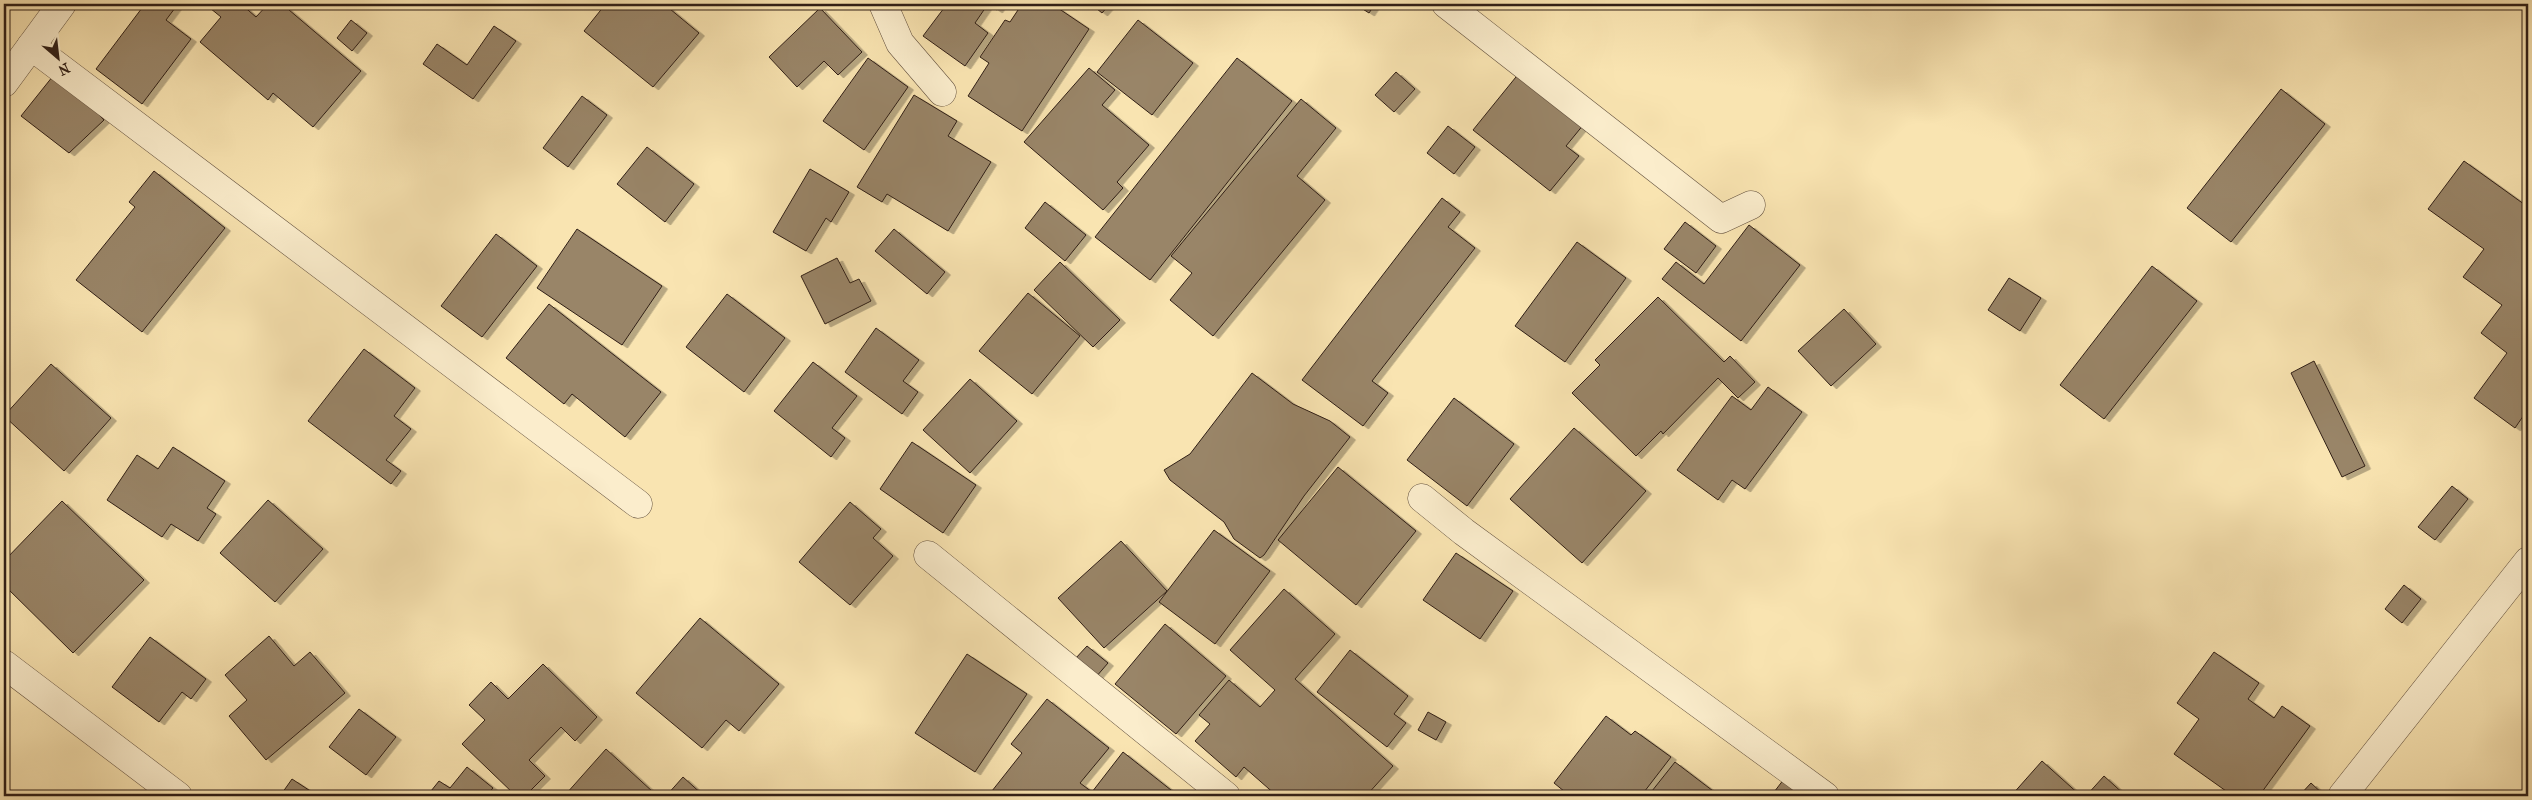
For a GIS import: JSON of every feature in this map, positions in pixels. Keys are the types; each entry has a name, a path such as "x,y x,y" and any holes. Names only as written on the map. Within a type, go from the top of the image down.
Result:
{"street":[{"path":"4,83 62,4"},
{"path":"883,4 900,43 942,92"},
{"path":"1446,4 1721,219 1751,205"},
{"path":"31,46 638,504"},
{"path":"1422,498 1464,532 1826,796"},
{"path":"928,555 1226,796"},
{"path":"2342,796 2528,561"},
{"path":"4,664 178,796"}],"building":[{"path":"145,4 178,4 166,20 191,39 142,104 96,69"},
{"path":"205,4 241,4 256,17 268,4 282,4 361,71 313,127 273,93 268,100 200,42 221,17"},
{"path":"602,4 664,4 699,33 653,87 584,31 604,6"},
{"path":"947,4 988,4 975,23 988,33 965,66 923,36"},
{"path":"988,4 1001,4 997,10"},
{"path":"1022,4 1052,4 1089,29 1022,131 968,96 989,63 980,57 1005,20 1010,22"},
{"path":"1091,4 1110,4 1102,13"},
{"path":"1355,4 1375,4 1369,13"},
{"path":"820,8 862,52 838,75 824,61 797,87 769,57"},
{"path":"351,20 367,33 352,51 337,38"},
{"path":"1138,20 1193,63 1152,115 1097,72"},
{"path":"494,26 516,41 473,99 423,64 437,44 467,65"},
{"path":"868,58 908,87 864,150 823,121"},
{"path":"1237,58 1292,101 1150,280 1095,237"},
{"path":"1089,68 1115,90 1102,105 1149,145 1117,182 1123,188 1103,210 1024,142"},
{"path":"57,71 104,120 69,153 21,116"},
{"path":"1396,72 1415,89 1394,112 1375,95"},
{"path":"1520,72 1584,124 1566,146 1579,156 1550,191 1473,130"},
{"path":"2281,89 2325,124 2231,242 2187,208"},
{"path":"914,95 957,121 948,136 991,162 948,231 887,194 882,202 857,187"},
{"path":"582,96 607,115 568,167 543,148"},
{"path":"1301,99 1336,128 1297,176 1325,200 1213,336 1170,300 1192,273 1171,256"},
{"path":"1448,126 1475,147 1454,174 1427,153"},
{"path":"647,147 694,184 665,222 617,184"},
{"path":"2464,161 2528,207 2528,409 2515,428 2474,398 2507,353 2481,333 2502,305 2463,277 2484,249 2428,209"},
{"path":"810,169 849,192 831,222 826,218 806,251 773,232"},
{"path":"154,171 225,228 142,332 76,280 135,207 129,202"},
{"path":"1442,198 1460,212 1448,227 1475,248 1372,381 1388,393 1363,426 1302,380"},
{"path":"1045,202 1086,235 1065,261 1025,228"},
{"path":"1685,222 1716,246 1696,273 1664,249"},
{"path":"1749,225 1800,265 1741,341 1662,279 1676,262 1704,284"},
{"path":"577,229 662,286 622,345 537,288"},
{"path":"894,229 945,272 927,294 875,251"},
{"path":"496,234 537,266 482,337 441,306"},
{"path":"1577,242 1626,278 1565,362 1515,326"},
{"path":"837,258 850,283 859,279 871,301 825,324 801,276"},
{"path":"1060,262 1120,320 1093,347 1034,290"},
{"path":"2152,266 2197,301 2104,419 2060,385"},
{"path":"2009,278 2041,298 2020,331 1988,310"},
{"path":"1028,293 1080,336 1032,394 979,351"},
{"path":"727,294 785,338 744,392 686,347"},
{"path":"1658,297 1724,362 1730,356 1755,382 1738,398 1718,378 1663,434 1661,431 1636,456 1572,393 1600,365 1595,360"},
{"path":"549,304 661,392 625,437 572,394 564,404 506,358"},
{"path":"1844,309 1876,344 1831,386 1798,351"},
{"path":"876,328 919,360 903,381 918,392 902,414 845,372"},
{"path":"364,349 415,388 394,416 411,429 386,460 401,471 391,484 308,421"},
{"path":"2314,361 2365,466 2342,477 2291,373"},
{"path":"813,362 857,396 832,428 845,438 831,457 774,411"},
{"path":"51,364 111,418 64,471 4,416"},
{"path":"1252,373 1293,404 1330,421 1350,437 1304,496 1264,555 1260,558 1234,539 1224,522 1170,480 1164,470 1190,454"},
{"path":"970,379 1017,421 970,473 923,430"},
{"path":"1768,387 1802,412 1745,489 1732,480 1718,500 1677,470 1732,396 1751,410"},
{"path":"1454,398 1514,444 1467,506 1407,460"},
{"path":"1574,428 1646,491 1582,563 1510,499"},
{"path":"912,442 976,485 943,533 880,489"},
{"path":"173,447 225,481 207,508 216,514 198,541 171,524 162,537 107,500 137,455 158,469"},
{"path":"1338,467 1416,531 1356,605 1278,540"},
{"path":"2452,486 2468,499 2435,540 2418,527"},
{"path":"268,500 323,549 275,602 220,553"},
{"path":"62,501 144,580 73,653 4,585 4,561"},
{"path":"850,502 881,529 873,538 893,556 850,605 799,562"},
{"path":"1214,530 1270,571 1215,644 1159,602"},
{"path":"1121,541 1167,591 1104,648 1058,598"},
{"path":"1456,553 1513,591 1480,639 1423,600"},
{"path":"2404,585 2421,599 2402,623 2385,609"},
{"path":"1284,589 1335,634 1295,679 1393,766 1366,796 1277,796 1244,767 1236,777 1195,741 1210,724 1199,715 1229,680 1260,707 1275,690 1230,650"},
{"path":"700,618 779,684 739,731 726,720 702,748 636,693"},
{"path":"1165,624 1226,676 1176,734 1115,684"},
{"path":"269,636 294,666 310,652 345,693 266,760 229,716 247,700 225,675"},
{"path":"150,637 206,679 191,699 182,692 159,722 112,687"},
{"path":"1087,646 1108,663 1096,677 1075,659"},
{"path":"1350,650 1408,696 1394,714 1406,723 1387,747 1317,692"},
{"path":"2214,652 2259,683 2248,699 2274,718 2282,706 2310,726 2259,796 2233,796 2174,754 2199,719 2177,703"},
{"path":"967,654 1027,694 975,772 915,733"},
{"path":"543,664 597,717 575,741 561,727 529,760 545,776 525,796 516,796 462,744 485,720 469,705 491,682 508,699"},
{"path":"1047,699 1109,748 1080,783 1092,792 1123,752 1176,794 1174,796 988,796 1022,753 1011,744"},
{"path":"359,709 396,737 366,775 329,747"},
{"path":"1428,712 1446,722 1436,740 1418,730"},
{"path":"1606,716 1631,735 1635,731 1671,757 1641,796 1570,796 1554,783"},
{"path":"606,749 653,792 649,796 569,796 566,794"},
{"path":"2042,761 2081,796 2011,796"},
{"path":"1675,762 1717,794 1715,796 1648,796"},
{"path":"467,767 493,788 486,796 427,796 439,781 450,788"},
{"path":"2104,776 2126,796 2086,796"},
{"path":"683,777 704,796 666,796"},
{"path":"292,779 318,796 280,796"},
{"path":"1784,779 1808,796 1771,796"},
{"path":"2311,783 2325,796 2299,796"}]}
